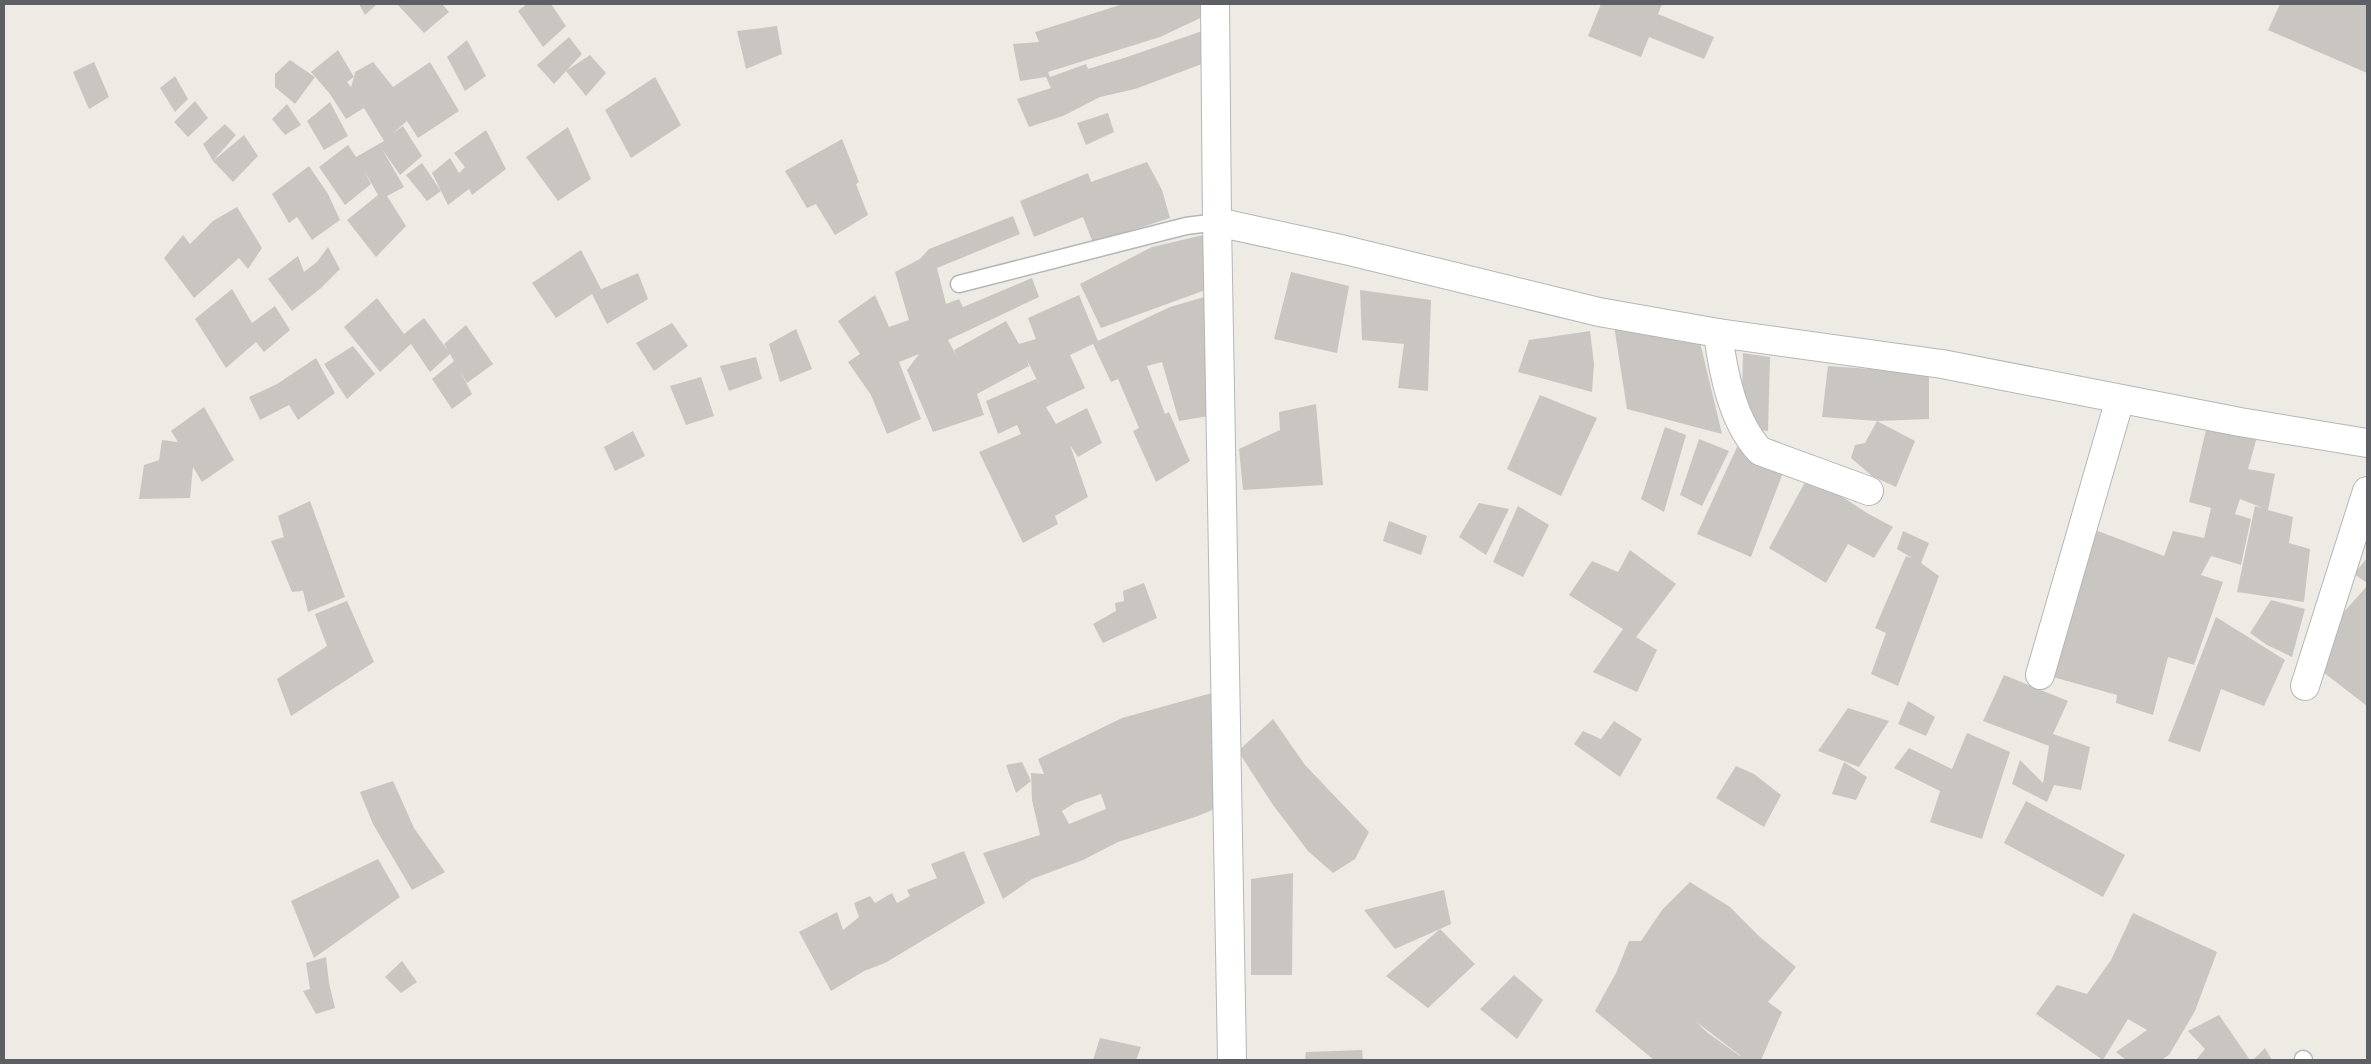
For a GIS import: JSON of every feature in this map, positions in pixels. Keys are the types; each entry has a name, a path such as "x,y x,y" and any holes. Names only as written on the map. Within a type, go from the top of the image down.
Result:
{"street":[{"path":"1216,4 1217,222 1232,1060"},
{"path":"1217,222 1345,250 1599,312 1718,332 1942,364 2367,444"},
{"path":"1718,332 1722,366 1738,413 1750,440 1760,451 1869,491"},
{"path":"2040,675 2120,399"},
{"path":"2305,686 2367,491"}],"lane":[{"path":"959,284 1186,226 1217,222"}],"building":[{"path":"359,4 377,4 365,15"},
{"path":"397,4 442,4 449,12 424,33"},
{"path":"527,4 551,4 566,26 543,47 518,11"},
{"path":"1123,4 1208,4 1209,14 1160,37 1048,72 1050,77 1086,64 1088,69 1205,30 1210,61 1135,89 1100,97 1063,116 1029,127 1017,99 1051,88 1046,77 1020,81 1013,44 1039,42 1035,32"},
{"path":"1601,4 1662,4 1658,14 1714,37 1704,59 1649,37 1641,57 1588,36"},
{"path":"2280,4 2367,4 2367,73 2268,30"},
{"path":"777,26 782,54 746,69 737,31"},
{"path":"569,37 582,54 554,84 537,65"},
{"path":"467,40 486,76 465,91 447,57"},
{"path":"338,50 354,77 355,72 373,62 393,87 430,62 459,111 418,138 407,121 392,134 403,126 422,156 400,175 382,149 404,187 387,196 406,226 376,257 347,220 378,195 364,170 371,184 345,205 319,167 348,145 356,157 384,141 364,108 346,119 330,94 311,72","holes":["354,77 351,87 347,82"]},
{"path":"590,55 606,73 586,96 566,71"},
{"path":"290,60 315,77 295,104 275,87 275,74"},
{"path":"94,62 109,97 89,109 73,72"},
{"path":"175,76 188,99 175,112 160,88"},
{"path":"655,77 681,125 631,158 605,110"},
{"path":"195,101 208,118 188,137 174,122"},
{"path":"330,102 348,136 324,150 307,121"},
{"path":"287,104 301,125 285,135 272,119"},
{"path":"1108,113 1114,132 1086,145 1077,123"},
{"path":"225,124 236,135 213,161 203,144"},
{"path":"568,127 591,179 558,201 526,157"},
{"path":"486,130 506,169 472,195 469,189 448,205 432,173 450,158 459,173 465,167 454,153"},
{"path":"244,135 258,156 233,182 213,161"},
{"path":"842,139 859,182 856,184 868,215 835,235 816,204 807,208 785,171"},
{"path":"1147,162 1162,190 1170,218 1093,243 1083,217 1034,237 1020,201 1088,173 1091,182"},
{"path":"422,163 441,191 427,201 406,175"},
{"path":"309,166 328,194 340,220 312,240 297,217 289,223 272,194"},
{"path":"237,207 262,248 248,269 239,258 194,298 164,258 183,235 190,244 213,221"},
{"path":"1013,216 1020,234 937,268 946,304 959,299 963,307 1032,278 1039,297 948,340 958,359 954,350 1006,321 1019,344 1036,339 1028,318 1079,295 1098,341 1170,307 1211,295 1215,415 1179,421 1162,362 1147,366 1165,414 1169,412 1190,461 1156,482 1133,431 1139,428 1118,379 1111,382 1093,344 1070,355 1085,388 1046,407 1056,424 1087,408 1102,443 1078,457 1070,445 1088,497 1055,516 1058,524 1023,543 979,452 1021,434 1017,425 998,434 986,401 1036,379 1040,386 1026,358 1029,366 977,394 984,415 933,432 907,370 919,354 899,362 921,419 887,434 871,395 848,362 860,354 838,321 875,295 889,327 909,320 895,272 920,259 929,249"},
{"path":"1212,233 1211,288 1101,328 1080,284 1152,247"},
{"path":"328,247 340,269 321,288 292,311 268,279 298,256 304,272 317,262"},
{"path":"581,250 601,289 595,292 638,273 648,299 607,324 592,294 556,318 532,283"},
{"path":"1291,272 1349,286 1337,353 1274,339"},
{"path":"232,289 252,323 275,306 290,330 264,352 256,342 226,368 195,319"},
{"path":"1360,290 1431,300 1428,391 1398,388 1404,344 1362,340"},
{"path":"377,298 404,334 424,318 449,352 444,344 466,325 493,364 467,383 460,371 472,394 452,409 432,379 454,361 450,354 430,372 411,344 380,372 344,327"},
{"path":"672,323 688,346 654,371 636,343"},
{"path":"1614,326 1699,338 1722,434 1627,409"},
{"path":"796,329 812,369 780,382 769,344"},
{"path":"1590,331 1594,364 1592,392 1518,372 1529,340"},
{"path":"353,346 375,374 347,399 324,364"},
{"path":"1743,353 1770,357 1768,431 1753,430 1742,392"},
{"path":"756,357 762,379 729,391 720,366"},
{"path":"316,358 335,393 298,420 289,405 260,420 249,397 277,384"},
{"path":"1828,366 1929,373 1929,419 1877,421 1822,417"},
{"path":"701,377 714,416 686,425 670,386"},
{"path":"1540,395 1597,418 1561,496 1507,469"},
{"path":"1316,404 1323,485 1243,490 1239,449 1280,430 1279,412"},
{"path":"204,407 234,460 202,482 193,467 190,498 139,499 144,465 159,460 162,440 178,442 171,431"},
{"path":"1877,421 1915,441 1896,487 1872,476 1851,458 1855,445 1865,443"},
{"path":"2207,426 2257,437 2248,469 2275,474 2268,510 2293,517 2289,543 2310,549 2304,602 2237,592 2255,506 2263,508 2240,499 2235,514 2251,519 2241,565 2211,556 2201,575 2223,582 2194,665 2168,657 2153,715 2116,703 2117,695 2053,677 2095,530 2164,556 2173,531 2204,538 2211,508 2189,502"},
{"path":"1665,427 1686,435 1664,512 1641,499"},
{"path":"633,431 645,456 615,471 604,447"},
{"path":"1699,439 1729,451 1702,506 1680,495"},
{"path":"1737,447 1784,470 1751,557 1697,534"},
{"path":"1809,475 1867,513 1893,527 1874,558 1848,544 1826,583 1769,548"},
{"path":"310,501 345,597 308,612 303,591 292,592 271,541 284,537 278,516"},
{"path":"1479,503 1509,509 1486,555 1459,537"},
{"path":"1518,506 1549,525 1523,577 1493,562"},
{"path":"1389,521 1427,536 1421,555 1383,541"},
{"path":"1903,531 1929,543 1921,563 1939,576 1898,686 1871,674 1886,633 1875,628 1906,556 1912,558 1897,549"},
{"path":"1630,550 1676,584 1636,637 1657,650 1637,692 1593,672 1623,629 1569,595 1592,561 1618,572"},
{"path":"2367,558 2367,583 2354,574"},
{"path":"1144,583 1157,618 1103,643 1093,624 1116,611 1115,603 1124,601 1123,591"},
{"path":"2367,586 2367,706 2323,672 2336,621"},
{"path":"2271,600 2305,609 2292,657 2267,645 2250,633"},
{"path":"347,601 374,662 291,716 277,679 327,646 315,614"},
{"path":"2216,617 2285,660 2264,706 2221,689 2200,752 2168,741"},
{"path":"2004,675 2068,701 2053,734 2090,747 2081,790 2054,785 2047,802 2012,784 2020,760 2043,783 2049,746 1983,721"},
{"path":"1219,691 1222,806 1198,816 1118,842 1083,860 1032,879 1003,899 983,853 1040,835 1032,800 1031,773 1044,774 1038,759 1122,718","holes":["1101,794 1106,809 1069,824 1062,811 1075,803"]},
{"path":"1908,701 1935,717 1926,736 1898,724"},
{"path":"1848,708 1889,721 1859,767 1818,751"},
{"path":"1273,719 1305,765 1369,832 1355,859 1333,873 1308,851 1273,805 1238,751"},
{"path":"1614,721 1642,739 1620,777 1574,744 1583,731 1601,739"},
{"path":"1967,733 2010,752 1982,839 1930,822 1940,791 1894,768 1909,748 1952,769"},
{"path":"1022,762 1031,781 1016,793 1006,765"},
{"path":"1844,762 1867,777 1856,800 1832,794"},
{"path":"1736,766 1754,774 1781,795 1764,827 1716,798"},
{"path":"393,781 414,828 445,872 412,890 373,824 360,792"},
{"path":"2026,801 2125,855 2103,897 2004,843"},
{"path":"964,851 985,903 885,963 864,971 831,991 799,932 837,912 843,930 859,917 854,903 870,896 875,903 892,893 897,903 910,896 907,890 937,878 931,864"},
{"path":"378,859 400,897 314,958 291,901"},
{"path":"1293,873 1292,975 1251,975 1251,879"},
{"path":"1690,882 1730,907 1760,937 1796,967 1768,1002 1782,1012 1761,1060 1654,1060 1595,1011 1616,973 1629,941 1641,941 1662,910","holes":["1695,1021 1741,1056 1708,1033"]},
{"path":"1444,890 1451,924 1395,949 1364,910"},
{"path":"2133,913 2217,952 2195,1011 2169,1055 2161,1060 2126,1060 2116,1052 2147,1030 2128,1019 2103,1060 2036,1014 2057,985 2087,994 2111,960"},
{"path":"1440,929 1475,964 1428,1008 1386,976"},
{"path":"326,957 329,983 335,1008 316,1014 303,991 310,989 306,963"},
{"path":"402,961 417,982 401,993 385,977"},
{"path":"1514,975 1543,1000 1517,1039 1480,1009"},
{"path":"2219,1015 2250,1060 2196,1060 2205,1049 2188,1031"},
{"path":"1100,1038 1141,1047 1136,1060 1093,1060"},
{"path":"2265,1048 2272,1060 2253,1060"},
{"path":"1362,1050 1363,1060 1305,1060 1306,1052"}]}
